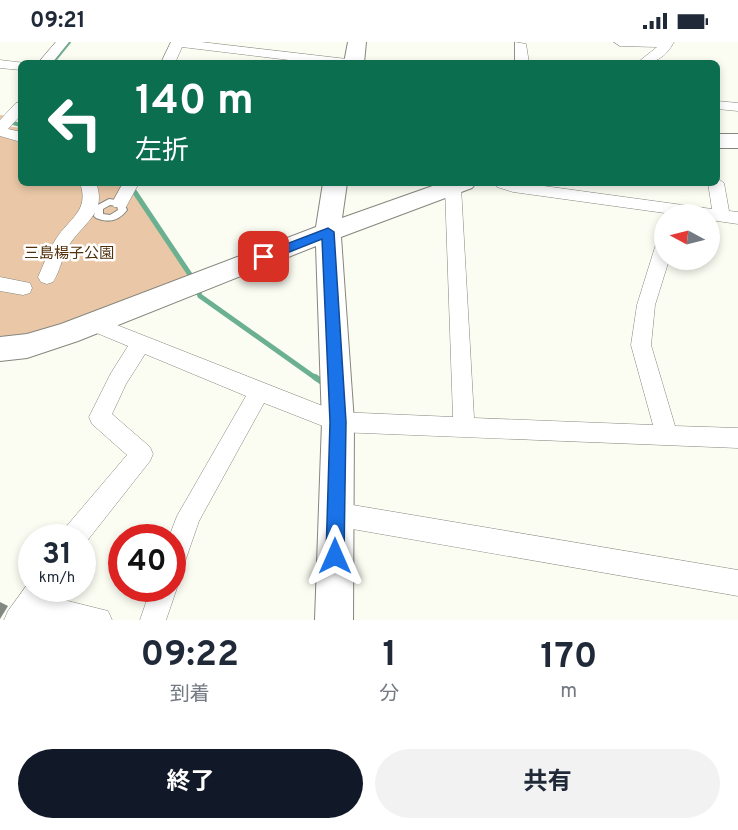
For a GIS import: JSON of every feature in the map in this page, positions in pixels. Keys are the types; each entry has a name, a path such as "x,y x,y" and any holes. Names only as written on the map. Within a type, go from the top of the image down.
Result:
{"street":[{"path":"48,60 63,42"},
{"path":"61,60 76,42"},
{"path":"354,60 357,42"},
{"path":"620,42 667,43"},
{"path":"170,60 178,43 322,60"},
{"path":"648,60 661,51 667,43"},
{"path":"520,44 522,60"},
{"path":"0,64 18,66"},
{"path":"720,105 738,107"},
{"path":"14,111 0,130 18,136"},
{"path":"720,141 738,141"},
{"path":"46,277 68,234 85,218 92,198 89,186"},
{"path":"120,203 129,186"},
{"path":"334,620 338,422 328,232 335,186"},
{"path":"0,349 27,346 94,324 328,232 455,186"},
{"path":"458,186 464,426"},
{"path":"510,186 654,210"},
{"path":"717,186 730,217"},
{"path":"657,270 646,305 641,345 666,434"},
{"path":"0,284 23,288"},
{"path":"94,324 338,422 738,438"},
{"path":"85,524 142,454 100,417 118,379 140,344"},
{"path":"186,524 259,392"},
{"path":"335,514 738,583"},
{"path":"153,620 159,602"},
{"path":"28,604 99,620"}],"green space":[{"name":"三島楊子公園","path":"0,115 15,117 7,126 18,128 18,186 124,186 134,195 193,279 98,316 0,342"}],"waterway":[{"path":"54,60 69,42"},
{"path":"9,122 18,124"},
{"path":"129,186 133,189"},
{"path":"133,189 193,279"},
{"path":"197,288 200,296 317,379"},
{"path":"315,377 325,384"}],"route":[{"path":"264,257 328,232 338,422 335,556"}]}
